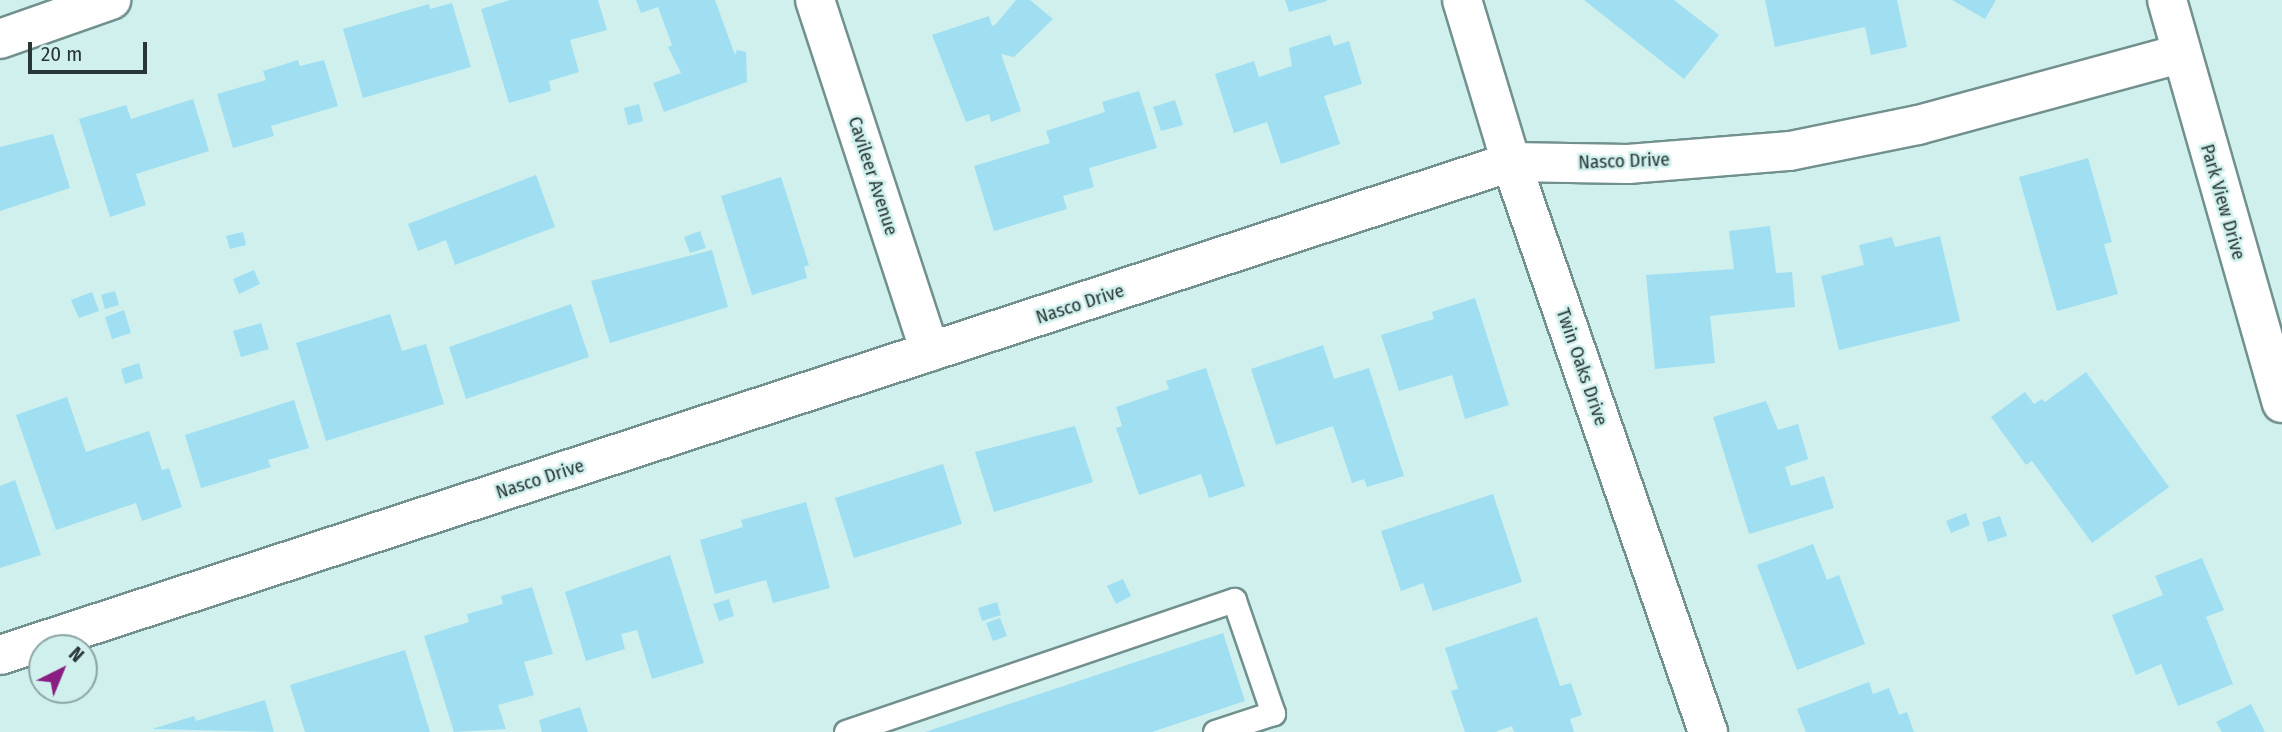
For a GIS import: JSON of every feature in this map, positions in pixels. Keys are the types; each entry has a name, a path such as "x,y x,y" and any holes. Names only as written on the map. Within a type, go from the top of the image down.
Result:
{"street":[{"path":"0,38 111,0"},
{"name":"Cavileer Avenue","path":"815,0 930,352"},
{"name":"Twin Oaks Drive","path":"1462,0 1511,162 1708,732"},
{"name":"Park View Drive","path":"2167,0 2180,54 2282,403"},
{"name":"Nasco Drive","path":"0,655 1511,162 1629,164 1790,151 1918,125 2180,54"}],"lane":[{"path":"846,732 1234,600 1273,713 1215,732"}],"building":[{"path":"510,0 598,0 607,30 570,40 579,72 549,81 551,91 509,103 481,9"},
{"path":"636,0 715,0 735,55 737,50 746,52 747,82 664,112 653,83 681,73 668,47 672,45 658,7 641,13"},
{"path":"1016,0 1030,0 1053,19 1014,57 1001,54 1021,111 991,122 989,114 966,122 932,35 989,16 992,26"},
{"path":"1285,0 1327,0 1327,1 1289,12"},
{"path":"1584,0 1674,0 1719,35 1684,79"},
{"path":"1765,0 1897,0 1907,47 1871,55 1865,27 1775,47"},
{"path":"1952,0 1996,0 1985,19"},
{"path":"452,3 471,67 363,98 343,29 429,4 430,9"},
{"path":"1330,35 1334,46 1349,41 1362,84 1324,96 1340,144 1281,164 1267,122 1234,133 1215,74 1254,61 1259,77 1292,66 1289,48"},
{"path":"298,60 300,66 324,60 338,106 271,126 274,136 233,148 217,94 266,80 263,71"},
{"path":"1139,91 1157,148 1089,168 1094,187 1063,196 1067,209 994,231 974,166 1050,143 1046,131 1105,112 1102,102"},
{"path":"193,99 209,151 136,174 146,205 110,217 79,119 126,105 131,119"},
{"path":"1175,100 1183,125 1161,131 1153,107"},
{"path":"639,104 643,121 628,125 624,108"},
{"path":"53,134 70,188 0,211 0,147"},
{"path":"2088,158 2112,242 2104,244 2118,294 2057,311 2019,177"},
{"path":"536,175 555,227 455,265 446,240 418,251 408,224"},
{"path":"781,177 809,265 804,267 807,278 752,295 721,196"},
{"path":"1770,226 1776,273 1792,272 1795,307 1710,316 1715,363 1655,369 1646,275 1734,269 1729,231"},
{"path":"700,231 706,248 690,253 684,237"},
{"path":"243,232 246,245 230,249 226,236"},
{"path":"1940,236 1960,321 1839,350 1821,276 1864,265 1859,245 1892,237 1895,247"},
{"path":"712,250 728,307 610,343 591,281"},
{"path":"254,270 260,284 239,294 233,279"},
{"path":"115,291 119,305 105,309 101,295"},
{"path":"92,292 99,311 79,318 71,300"},
{"path":"1475,298 1509,405 1465,419 1452,375 1399,391 1381,335 1434,319 1432,312"},
{"path":"571,304 589,357 466,399 449,347"},
{"path":"124,310 131,333 112,339 105,317"},
{"path":"390,314 402,351 426,344 444,404 326,441 296,343"},
{"path":"261,323 269,349 241,357 233,331"},
{"path":"1323,345 1334,379 1369,368 1404,476 1367,487 1364,479 1352,483 1333,426 1276,445 1251,369"},
{"path":"139,363 143,378 125,384 121,369"},
{"path":"1206,368 1245,486 1209,498 1201,474 1139,495 1116,428 1122,426 1116,407 1169,389 1166,381"},
{"path":"2086,372 2169,487 2092,543 2032,461 2026,465 1991,417 2025,392 2034,404 2042,399 2045,402"},
{"path":"67,397 86,452 149,431 162,470 169,468 182,507 142,521 136,503 56,530 16,415"},
{"path":"294,400 309,448 268,460 271,467 201,488 185,435"},
{"path":"1766,401 1778,430 1798,424 1808,459 1785,467 1791,486 1824,476 1834,508 1749,534 1713,417"},
{"path":"1075,426 1093,482 994,512 975,452"},
{"path":"943,464 962,524 854,558 835,498"},
{"path":"15,480 41,555 0,568 0,486"},
{"path":"1493,494 1522,582 1433,611 1423,583 1401,591 1381,531"},
{"path":"806,502 830,588 773,603 766,580 715,594 700,540 743,527 741,520"},
{"path":"1966,513 1970,525 1951,533 1946,521"},
{"path":"2000,516 2007,536 1988,542 1982,522"},
{"path":"1813,544 1827,580 1839,575 1865,644 1797,670 1757,565"},
{"path":"670,555 704,663 652,679 637,630 621,634 625,649 586,661 565,592"},
{"path":"2202,558 2224,610 2206,617 2233,684 2178,706 2161,664 2136,675 2112,615 2163,595 2155,576"},
{"path":"1123,579 1131,596 1116,604 1107,586"},
{"path":"532,587 553,654 524,662 534,695 498,705 506,729 454,732 424,636 469,622 467,614 503,604 501,596"},
{"path":"729,599 734,616 719,621 713,604"},
{"path":"997,602 1001,615 982,621 978,608"},
{"path":"1537,617 1560,686 1571,683 1582,715 1570,719 1574,732 1514,732 1512,726 1495,732 1465,732 1451,691 1458,689 1445,648"},
{"path":"1000,618 1007,636 993,641 986,623"},
{"path":"1223,633 1245,701 1152,732 925,732"},
{"path":"405,650 430,732 305,732 290,685"},
{"path":"1869,682 1873,694 1889,688 1899,715 1907,712 1914,732 1806,732 1797,709"},
{"path":"265,700 274,732 152,729 194,716 196,721"},
{"path":"2251,704 2265,732 2222,732 2216,722"},
{"path":"580,707 588,732 542,732 539,720"}]}
